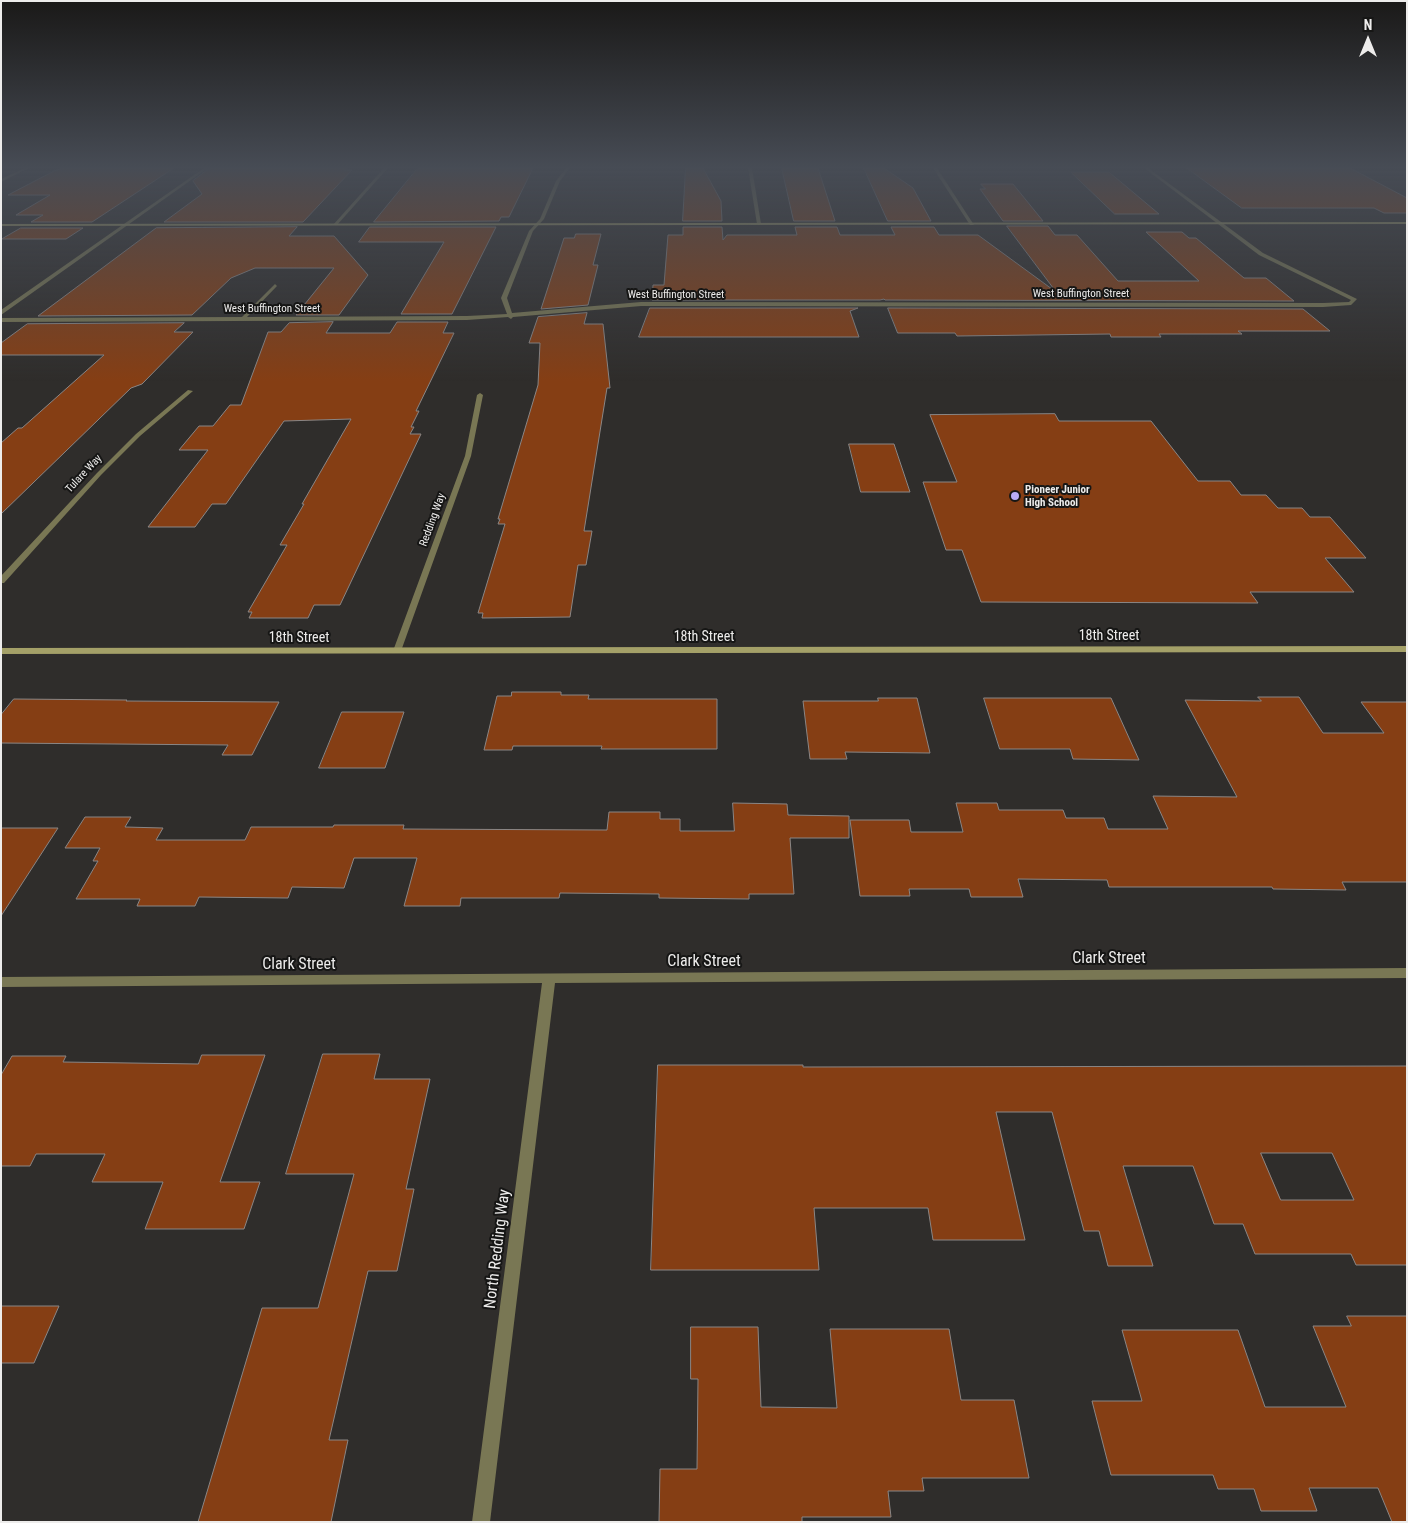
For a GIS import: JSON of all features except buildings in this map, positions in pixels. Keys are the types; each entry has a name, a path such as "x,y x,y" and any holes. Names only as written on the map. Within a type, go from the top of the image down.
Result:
{"main road":[{"name":"18th Street","path":"1,652 1407,649"}],"street":[{"path":"1,313 105,239"},
{"path":"511,316 504,298 528,239"},
{"name":"West Buffington Street","path":"1,320 467,318 511,316 572,308 641,304 1323,305 1351,303 1354,298 1272,261 1241,239"},
{"path":"243,319 275,285"},
{"name":"Tulare Way","path":"1,581 99,474 138,435 190,390"},
{"name":"Redding Way","path":"397,651 468,456 480,395"},
{"name":"Clark Street","path":"1,982 549,980 1407,973"},
{"name":"North Redding Way","path":"481,1522 549,980"}],"place":[{"name":"Pioneer Junior High School","path":"1015,496"}]}
